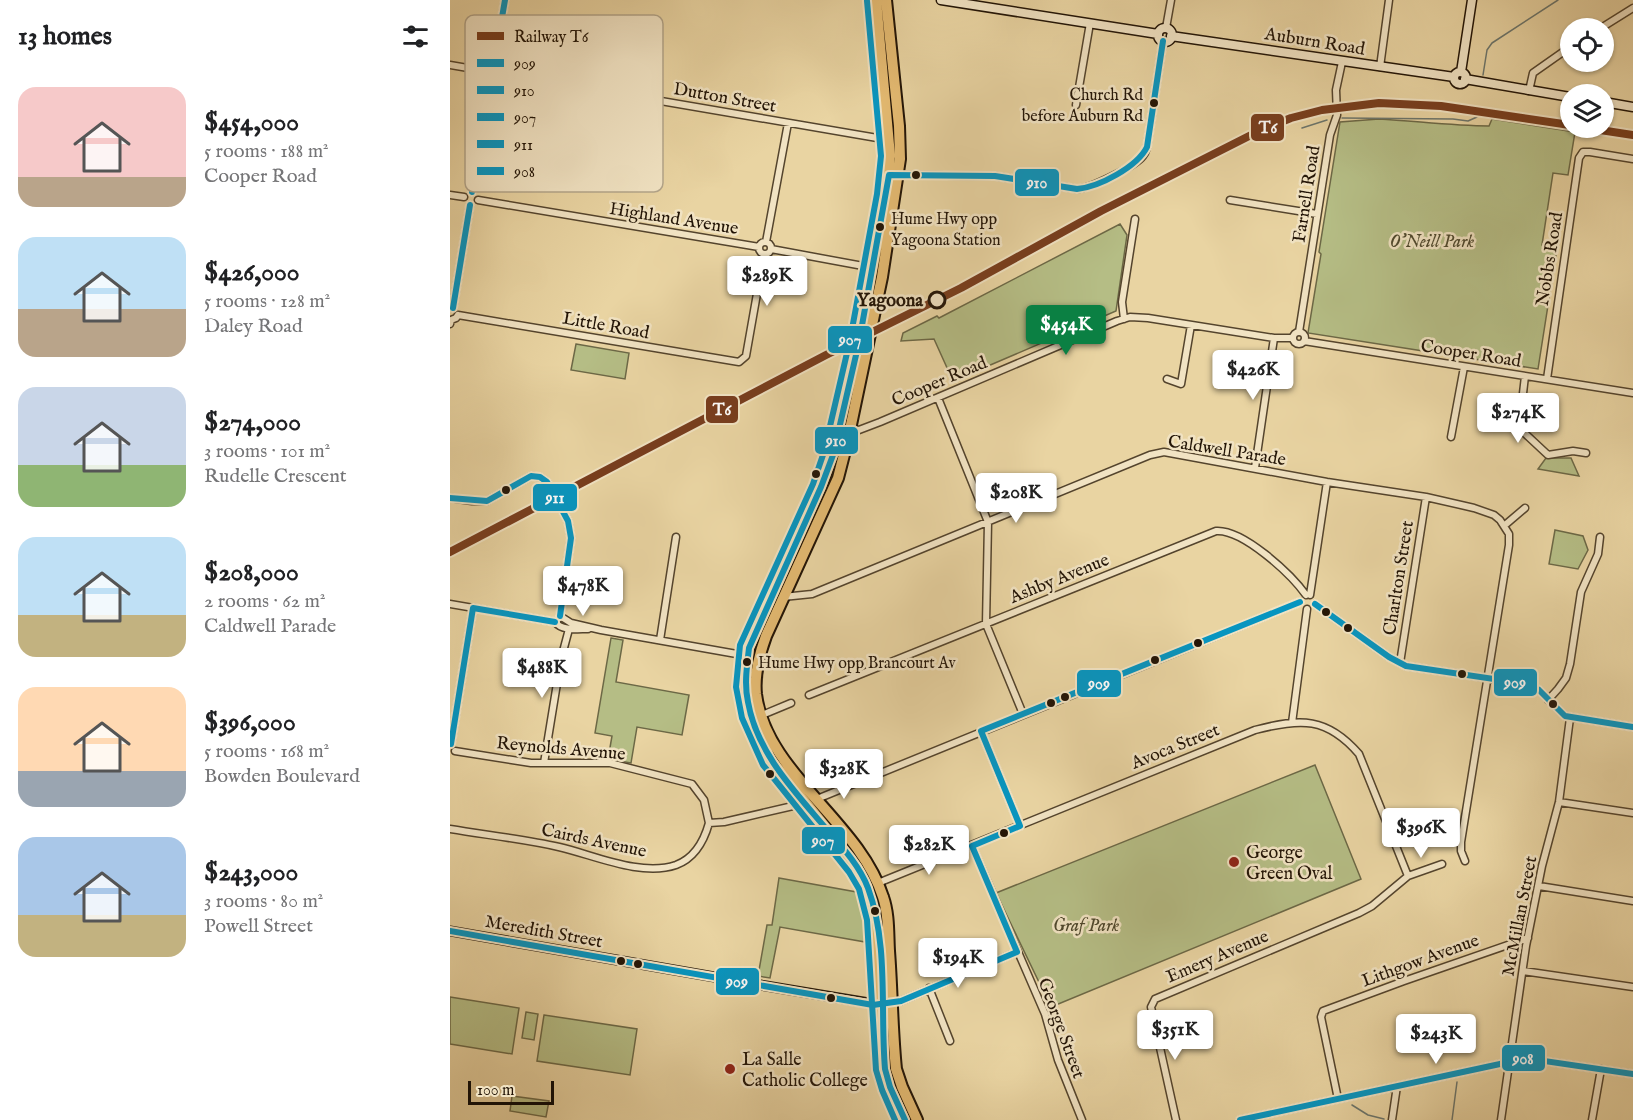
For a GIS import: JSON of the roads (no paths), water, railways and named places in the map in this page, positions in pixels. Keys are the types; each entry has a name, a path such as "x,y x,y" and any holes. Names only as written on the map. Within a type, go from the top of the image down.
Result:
{"highway":[{"path":"876,0 894,175"},
{"path":"886,0 899,126 894,175 865,340 834,488 753,657 756,693 762,716 785,760 858,850 878,884 886,910 890,1088 905,1120"},
{"path":"845,428 821,487 758,625 745,687 752,722 771,760 857,867 867,886 876,919 887,1004"},
{"path":"890,1068 902,1087 917,1120"}],"main road":[{"name":"Auburn Road","path":"941,0 1001,5 1090,23 1342,62 1460,76 1560,96"},
{"path":"1460,76 1472,0"},
{"path":"1614,104 1633,107"},
{"name":"Meredith Street","path":"450,931 766,987 887,1004"}],"street":[{"path":"502,15 505,0"},
{"path":"894,175 995,176 1077,189 1090,186 1135,162 1144,156 1147,147 1171,0"},
{"path":"1380,67 1389,0"},
{"path":"1614,20 1633,8"},
{"path":"1076,105 1090,23"},
{"path":"1529,91 1533,73 1560,53"},
{"name":"Farnell Road","path":"1299,332 1330,135 1337,115 1336,90 1342,62"},
{"name":"Dutton Street","path":"450,65 465,67"},
{"name":"Dutton Street","path":"663,101 889,140"},
{"path":"766,242 788,123"},
{"name":"Nobbs Road","path":"1547,379 1579,158 1583,152 1590,152 1633,159"},
{"path":"450,195 464,197 472,192 478,196 478,200 476,204 470,205 465,202 464,197"},
{"name":"Highland Avenue","path":"478,200 759,247"},
{"path":"1230,200 1317,214"},
{"path":"450,321 458,315 456,310 451,308 470,205"},
{"path":"1124,319 1122,302 1135,219"},
{"path":"766,242 762,242 759,247 760,253 768,254 771,249"},
{"path":"766,242 770,244 771,249"},
{"path":"771,249 878,268"},
{"name":"Little Road","path":"458,315 736,362 742,361 746,356 764,254"},
{"name":"Cooper Road","path":"845,428 859,430 1124,319 1142,317 1274,338 1292,338"},
{"path":"1167,380 1181,384 1191,325"},
{"path":"1299,332 1304,335 1304,341 1297,344 1292,338 1295,333 1299,332"},
{"path":"1256,468 1274,338"},
{"name":"Cooper Road","path":"1304,341 1633,393"},
{"path":"1451,436 1464,367"},
{"path":"1525,376 1519,428 1548,455 1574,451 1586,453"},
{"path":"938,398 988,522 986,624 1023,714"},
{"name":"Caldwell Parade","path":"783,597 812,594 1150,455 1164,452 1327,482 1426,497 1485,511 1494,515 1505,525"},
{"path":"450,498 487,501 531,476 540,477 550,485 562,508 571,538 563,618"},
{"path":"1308,595 1327,482"},
{"name":"Charlton Street","path":"1400,663 1426,497"},
{"path":"1465,861 1461,842 1509,544 1509,534 1505,525 1525,508"},
{"name":"Ashby Avenue","path":"810,695 1216,531 1225,531 1264,552 1308,595"},
{"path":"660,640 676,537"},
{"path":"1548,700 1566,678 1581,591 1598,554 1600,537"},
{"path":"818,799 1300,602 1302,597 1308,595"},
{"path":"1308,595 1315,600 1315,604 1400,663 1534,687 1561,714 1570,718 1633,727"},
{"path":"1300,602 1302,607 1307,609 1315,604"},
{"path":"450,604 557,624 569,629 601,630 753,657"},
{"path":"451,749 454,702 473,608"},
{"path":"1292,723 1307,609"},
{"path":"557,624 556,618 563,618 601,630"},
{"path":"544,764 569,629"},
{"path":"762,716 791,703"},
{"name":"McMillan Street","path":"1501,1120 1528,938 1542,866 1559,802 1570,718"},
{"name":"Avoca Street","path":"878,884 1255,730 1292,723 1322,726 1335,731 1345,738 1359,754 1408,876"},
{"path":"981,731 1020,826"},
{"name":"Reynolds Avenue","path":"451,749 544,764 610,763 692,784 704,800 709,823"},
{"path":"1559,802 1633,813"},
{"path":"709,823 724,822 806,803"},
{"name":"Cairds Avenue","path":"450,829 558,847 623,865 659,867 678,865 690,858 699,848 709,823"},
{"name":"George Street","path":"972,846 1045,1014 1058,1060 1082,1120"},
{"path":"1408,876 1442,864"},
{"name":"Emery Avenue","path":"1176,1120 1151,1007 1155,999 1372,906 1408,876"},
{"path":"1539,886 1633,901"},
{"name":"Lithgow Avenue","path":"1338,1099 1321,1017 1323,1011 1528,938"},
{"path":"887,1004 1017,952"},
{"path":"1523,971 1633,987"},
{"path":"929,988 950,1041"},
{"path":"1240,1120 1500,1064 1510,1059 1523,1057 1633,1074"},
{"path":"1592,1120 1601,1070"},
{"path":"1392,1120 1398,1086"}],"waterway":[{"path":"1483,75 1487,50 1492,43 1558,0"},
{"path":"1342,118 1468,121 1477,117"},
{"path":"1302,128 1327,120"},
{"path":"1452,1120 1457,1082"},
{"path":"1352,1105 1368,1115 1384,1119"}],"rail line":[{"name":"T6","path":"450,552 826,355 961,288 1101,211 1261,130 1291,118 1322,110 1379,103 1441,106 1560,124"},
{"name":"T6","path":"1614,132 1633,135"}],"place":[{"name":"Church Rd before Auburn Rd","path":"1154,103"},
{"name":"Hume Hwy opp Yagoona Station","path":"880,227"},
{"name":"Yagoona","path":"937,300"},
{"name":"Hume Hwy opp Brancourt Av","path":"747,662"},
{"name":"George Green Oval","path":"1234,862"},
{"name":"La Salle Catholic College","path":"730,1069"}],"park label":[{"name":"O'Neill Park","path":"1432,241"},
{"name":"Graf Park","path":"1086,925"}]}
